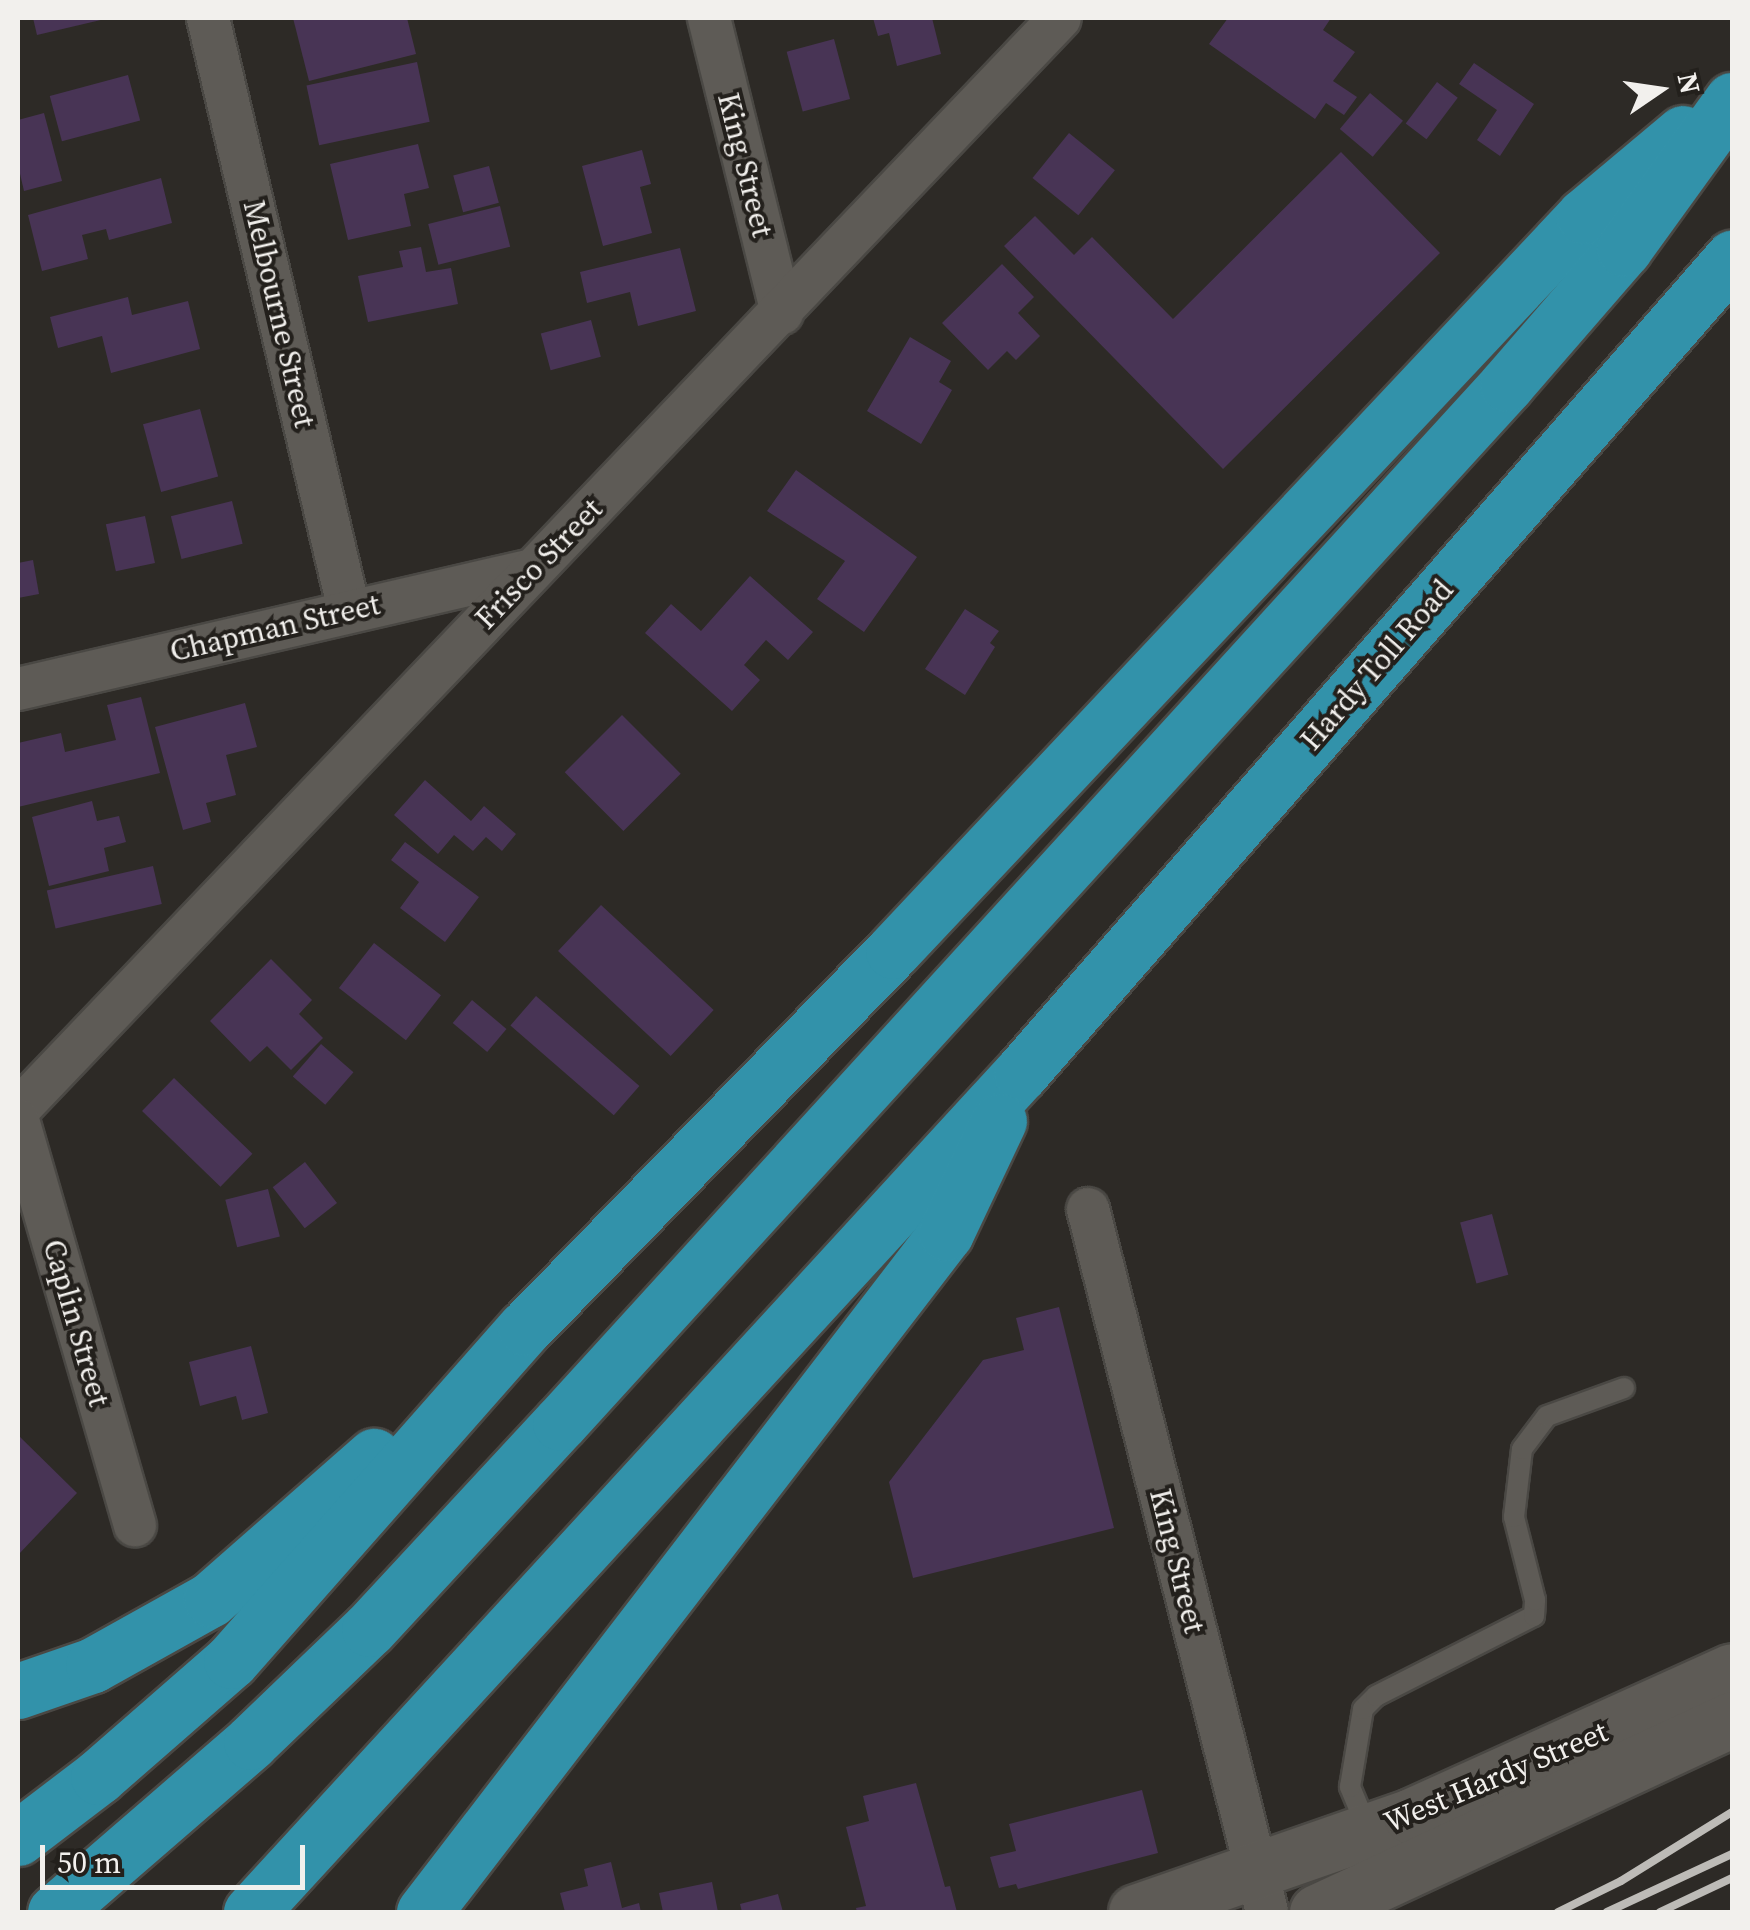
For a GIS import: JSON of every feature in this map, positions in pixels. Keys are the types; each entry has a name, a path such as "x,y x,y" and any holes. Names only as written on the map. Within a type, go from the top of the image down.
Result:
{"highway":[{"path":"18,1838 98,1777 231,1662 525,1328 893,950 1584,216 1732,91"},
{"path":"55,1912 251,1742 369,1629 560,1424 1508,384 1624,248 1732,100"},
{"name":"Hardy Toll Road","path":"1021,1073 1732,258"},
{"path":"251,1912 1021,1073"},
{"path":"424,1912 946,1232 1021,1073"},
{"path":"18,1691 93,1665 211,1598 525,1328"},
{"path":"208,1912 295,1861"}],"main road":[{"name":"West Hardy Street","path":"1317,1912 1596,1758 1732,1671"},
{"name":"West Hardy Street","path":"1136,1912 1262,1893 1369,1832 1596,1758 1732,1719"}],"street":[{"name":"Melbourne Street","path":"208,18 349,610"},
{"name":"King Street","path":"709,18 782,313"},
{"name":"Frisco Street","path":"18,1110 1060,18"},
{"name":"Chapman Street","path":"18,689 532,570"},
{"name":"Caplin Street","path":"18,1120 135,1525"},
{"name":"King Street","path":"1088,1209 1262,1893"}],"lane":[{"path":"1369,1832 1350,1787 1363,1709 1376,1696 1534,1616 1535,1600 1514,1516 1522,1449 1547,1416 1624,1388"}],"building":[{"path":"33,18 105,18 105,19 37,35"},
{"path":"293,18 407,18 416,54 309,81"},
{"path":"873,18 932,18 941,54 897,66 889,33 878,36"},
{"path":"1228,18 1331,18 1323,30 1355,52 1333,81 1357,97 1344,115 1326,103 1315,119 1209,44"},
{"path":"834,39 850,99 803,112 787,52"},
{"path":"417,62 430,122 319,145 306,85"},
{"path":"1474,63 1534,104 1500,156 1477,140 1497,110 1459,84"},
{"path":"128,75 140,120 62,141 50,96"},
{"path":"1437,82 1458,98 1426,139 1406,124"},
{"path":"1370,93 1403,121 1373,157 1340,129"},
{"path":"44,113 62,181 24,191 18,165 18,120"},
{"path":"1069,133 1115,170 1078,215 1032,178"},
{"path":"418,144 429,188 404,194 411,226 348,240 330,164"},
{"path":"642,150 651,184 640,187 652,233 603,246 582,166"},
{"path":"1341,152 1440,253 1223,469 1004,246 1035,216 1074,255 1092,237 1173,319"},
{"path":"489,166 499,203 463,212 453,176"},
{"path":"161,178 172,223 109,240 106,229 82,235 88,259 42,271 28,215"},
{"path":"500,206 510,247 438,265 428,224"},
{"path":"421,247 426,272 451,268 458,304 368,322 358,276 403,267 399,251"},
{"path":"680,248 696,311 638,326 630,292 587,303 580,272"},
{"path":"1002,264 1034,297 1018,313 1040,336 1016,360 1007,351 988,370 942,323"},
{"path":"128,297 132,315 188,301 200,349 111,373 102,336 58,348 50,317"},
{"path":"591,320 601,357 551,370 541,333"},
{"path":"910,337 951,361 939,382 952,390 921,444 867,411"},
{"path":"200,409 218,477 161,492 143,424"},
{"path":"796,470 917,557 864,632 817,599 845,561 767,511"},
{"path":"232,501 243,544 182,559 171,516"},
{"path":"145,516 155,563 116,571 106,524"},
{"path":"33,560 39,594 18,598 18,563"},
{"path":"750,576 813,632 788,660 766,640 744,665 760,680 732,711 645,633 671,604 701,631"},
{"path":"965,609 999,631 990,643 995,647 965,695 925,669"},
{"path":"141,697 160,773 18,807 18,743 61,733 65,752 116,740 107,705"},
{"path":"245,703 257,747 226,755 236,795 206,803 211,822 183,830 155,727"},
{"path":"622,715 681,774 623,831 565,772"},
{"path":"425,780 471,821 484,806 516,834 502,851 486,837 473,851 454,835 438,854 394,815"},
{"path":"92,801 97,821 119,816 126,842 104,848 109,871 49,886 32,817"},
{"path":"405,842 479,897 445,942 400,908 419,882 391,860"},
{"path":"153,866 162,904 56,929 47,891"},
{"path":"601,905 714,1010 671,1056 558,951"},
{"path":"374,943 441,995 406,1040 339,988"},
{"path":"271,959 312,1000 299,1014 323,1038 291,1070 267,1046 250,1062 210,1021"},
{"path":"536,996 639,1086 614,1115 510,1025"},
{"path":"472,1000 506,1029 487,1052 453,1023"},
{"path":"321,1044 353,1072 325,1105 293,1076"},
{"path":"174,1078 252,1154 220,1187 142,1111"},
{"path":"305,1162 337,1203 305,1228 273,1187"},
{"path":"268,1189 280,1237 237,1247 225,1200"},
{"path":"1492,1214 1508,1275 1476,1283 1460,1223"},
{"path":"1059,1307 1114,1528 913,1578 889,1482 983,1360 1024,1350 1016,1318"},
{"path":"251,1346 268,1413 242,1420 236,1396 200,1406 189,1362"},
{"path":"18,1435 77,1493 18,1555"},
{"path":"916,1783 945,1887 950,1886 957,1912 857,1912 856,1908 866,1906 846,1827 869,1821 863,1796"},
{"path":"1142,1790 1158,1853 1018,1889 1016,1884 999,1888 990,1857 1016,1851 1009,1824"},
{"path":"611,1862 622,1908 639,1903 641,1912 565,1912 560,1893 588,1886 584,1869"},
{"path":"712,1882 718,1912 663,1912 659,1893"},
{"path":"778,1894 783,1912 742,1912 740,1904"}],"railway":[{"path":"1558,1912 1621,1881 1732,1812"},
{"path":"1607,1912 1732,1854"},
{"path":"1660,1912 1732,1878"}]}
